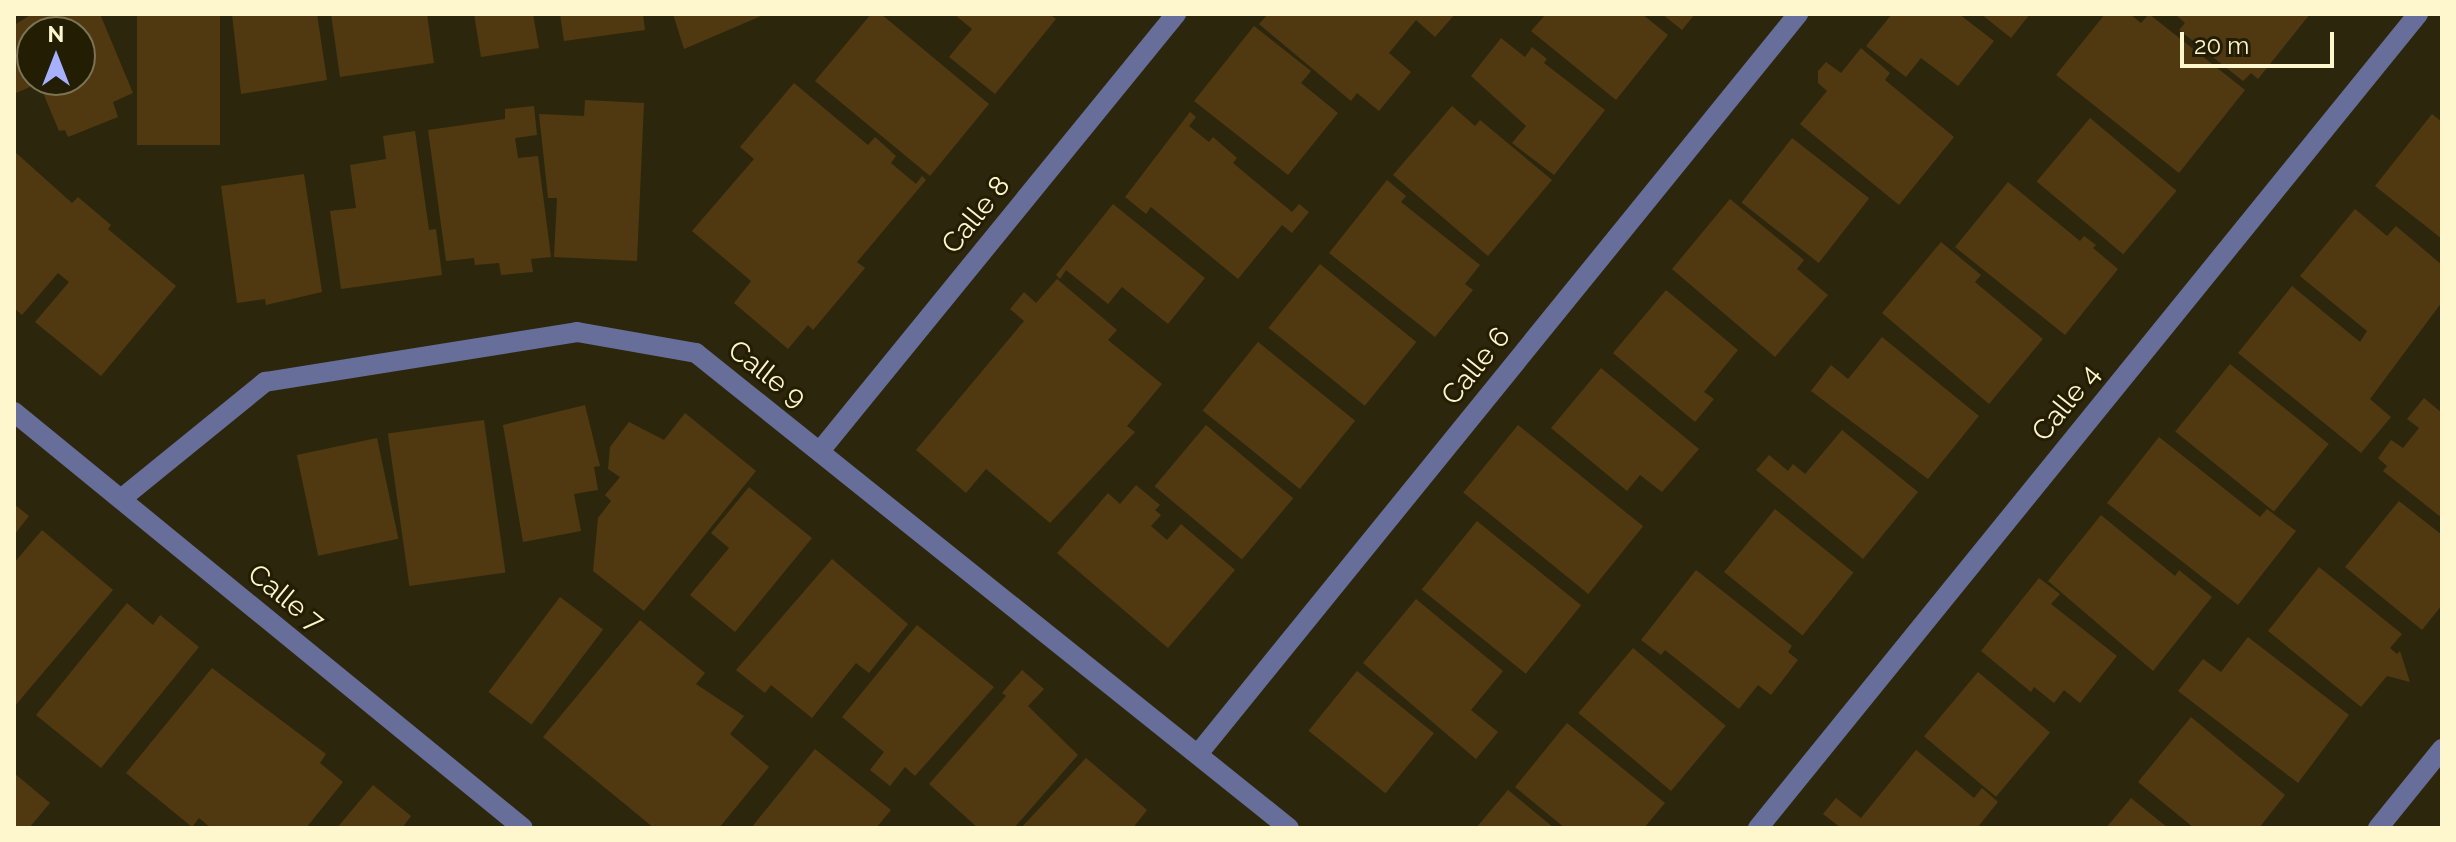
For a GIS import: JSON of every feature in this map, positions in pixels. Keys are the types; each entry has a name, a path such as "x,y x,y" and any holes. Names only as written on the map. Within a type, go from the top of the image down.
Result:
{"street":[{"name":"Calle 8","path":"820,451 1176,14"},
{"name":"Calle 6","path":"1198,754 1798,14"},
{"name":"Calle 4","path":"1758,828 2418,14"},
{"name":"Calle 9","path":"121,499 265,382 577,332 696,353 1289,828"},
{"name":"Calle 7","path":"14,412 523,828"},
{"path":"2378,828 2442,749"}],"building":[{"path":"100,14 133,93 113,102 118,117 68,137 65,130 59,131 44,96 96,96 96,16 29,16"},
{"path":"137,14 220,14 220,145 137,145"},
{"path":"232,14 317,14 327,80 241,94"},
{"path":"331,14 427,14 434,63 340,77"},
{"path":"474,14 533,14 539,48 481,57"},
{"path":"560,14 643,14 645,30 564,41"},
{"path":"673,14 766,14 684,49"},
{"path":"871,14 881,14 989,104 930,176 815,81"},
{"path":"954,14 1049,14 1056,19 995,94 949,57 972,29"},
{"path":"1268,14 1455,14 1435,37 1416,20 1389,53 1411,72 1379,111 1357,93 1351,101 1259,24"},
{"path":"1546,14 1642,14 1668,35 1616,100 1531,31"},
{"path":"1662,14 1695,14 1682,30"},
{"path":"1892,14 1959,14 1994,41 1958,86 1921,58 1906,77 1866,46"},
{"path":"1981,14 2030,14 2011,38"},
{"path":"2105,14 2130,14 2141,23 2149,14 2245,90 2179,173 2056,75"},
{"path":"2175,14 2310,14 2258,79 2251,73 2243,81 2179,30 2185,23"},
{"path":"14,19 16,24 16,93"},
{"path":"1254,26 1311,71 1301,83 1338,113 1288,175 1194,101"},
{"path":"1501,38 1525,57 1532,47 1547,59 1544,63 1605,110 1554,175 1512,143 1526,126 1471,76"},
{"path":"1861,48 1890,73 1885,80 1954,137 1899,205 1800,124 1827,91 1818,83 1818,71 1826,62 1841,73"},
{"path":"794,83 868,145 875,137 896,156 891,163 916,184 922,176 926,180 857,262 865,268 813,330 808,325 788,349 734,303 751,281 692,231 754,159 740,147"},
{"path":"585,100 644,103 637,261 554,257 557,198 548,198 539,114 584,116"},
{"path":"534,106 537,135 515,138 518,158 538,156 551,257 531,259 533,272 501,275 499,263 475,265 474,258 446,261 428,130 505,119 505,109"},
{"path":"1452,106 1475,126 1480,120 1552,180 1488,256 1393,175"},
{"path":"1190,112 1196,117 1189,126 1209,142 1213,137 1237,158 1233,163 1292,212 1299,204 1309,212 1292,233 1282,225 1238,279 1151,207 1146,214 1125,197"},
{"path":"2432,114 2442,122 2442,239 2375,186"},
{"path":"2090,118 2177,191 2123,254 2037,182"},
{"path":"415,131 429,230 436,229 442,275 341,289 330,211 356,208 350,165 386,159 383,136"},
{"path":"1792,138 1869,198 1819,263 1742,203"},
{"path":"14,151 72,203 78,197 111,225 108,229 176,286 101,376 35,322 69,282 58,273 22,315 14,308"},
{"path":"304,174 322,292 266,305 265,299 237,303 221,186"},
{"path":"1387,180 1406,196 1401,202 1480,265 1465,284 1473,290 1435,337 1329,253"},
{"path":"2008,182 2080,241 2084,236 2096,245 2093,248 2118,269 2065,335 1955,247"},
{"path":"1730,199 1804,260 1797,269 1828,295 1775,357 1672,269"},
{"path":"1113,204 1205,278 1168,324 1122,287 1108,304 1066,270 1060,279 1056,275"},
{"path":"2355,209 2387,236 2396,226 2442,265 2442,302 2370,399 2391,417 2361,453 2238,353 2292,286 2360,342 2367,331 2300,276"},
{"path":"1941,242 1981,275 1975,282 2043,339 1989,404 1882,313"},
{"path":"1320,264 1416,342 1365,406 1268,328"},
{"path":"1057,279 1117,330 1108,340 1162,384 1127,426 1135,432 1050,523 986,469 966,493 916,450 1024,321 1010,309 1024,292 1036,303"},
{"path":"1666,290 1738,350 1704,392 1714,399 1695,422 1613,353"},
{"path":"1882,337 1979,416 1928,479 1811,391 1831,365 1848,379"},
{"path":"1258,342 1355,421 1300,489 1203,410"},
{"path":"2230,364 2329,444 2274,512 2175,432"},
{"path":"1601,368 1699,449 1662,492 1640,475 1627,491 1551,428"},
{"path":"2424,398 2442,413 2442,518 2383,471 2387,466 2378,458 2391,440 2403,448 2419,428 2407,419"},
{"path":"585,405 600,466 594,467 598,490 574,494 581,531 523,542 503,425"},
{"path":"685,413 756,471 644,611 593,571 598,518 611,501 605,495 620,477 608,469 610,447 629,422 664,440"},
{"path":"484,420 505,573 409,586 388,433"},
{"path":"1206,425 1293,498 1242,560 1155,486"},
{"path":"1518,425 1643,526 1588,594 1463,493"},
{"path":"1842,430 1918,492 1863,559 1756,470 1769,455 1788,471 1793,464 1805,474"},
{"path":"2159,437 2260,517 2267,509 2296,531 2238,605 2107,503"},
{"path":"377,438 398,539 318,556 297,455"},
{"path":"1136,485 1160,505 1155,510 1161,515 1151,526 1167,540 1181,524 1235,570 1168,648 1057,553 1108,493 1120,504"},
{"path":"749,487 812,538 735,632 690,595 729,548 711,533"},
{"path":"2399,501 2442,535 2442,605 2422,630 2345,567"},
{"path":"14,504 29,516 14,535"},
{"path":"1775,509 1853,573 1803,636 1724,572"},
{"path":"2101,515 2175,576 2179,570 2212,597 2153,671 2048,581"},
{"path":"1477,521 1581,605 1526,674 1422,589"},
{"path":"42,530 113,590 14,707 14,563"},
{"path":"832,559 908,624 869,673 856,663 812,718 771,685 765,693 736,670"},
{"path":"2319,567 2402,634 2390,648 2397,654 2400,651 2410,682 2387,676 2361,707 2268,631"},
{"path":"1696,570 1792,646 1788,652 1798,660 1771,695 1758,685 1739,709 1665,650 1661,655 1641,640"},
{"path":"2039,578 2060,594 2051,604 2117,656 2080,703 2064,690 2054,703 2034,687 2031,692 1981,651"},
{"path":"560,597 603,629 532,725 488,692"},
{"path":"1416,599 1503,671 1471,710 1498,732 1476,759 1363,663"},
{"path":"127,603 153,625 160,615 199,647 101,768 36,715"},
{"path":"640,620 705,673 696,684 744,716 730,734 769,767 719,828 654,828 543,737"},
{"path":"917,625 994,687 915,776 905,767 890,786 870,770 884,752 842,717"},
{"path":"2248,637 2349,715 2298,783 2178,691 2203,659 2221,672"},
{"path":"1633,648 1726,726 1671,791 1578,713"},
{"path":"212,668 326,754 320,763 343,782 306,828 211,828 199,818 192,827 126,773"},
{"path":"1022,670 1044,689 1028,706 1078,755 1014,828 978,828 929,784 1006,696 1002,693"},
{"path":"1357,671 1434,733 1385,793 1309,731"},
{"path":"1978,672 2050,732 1996,797 1924,736"},
{"path":"2191,717 2285,795 2259,828 2194,828 2138,782"},
{"path":"1567,723 1665,803 1644,828 1565,828 1515,787"},
{"path":"815,749 891,810 876,828 751,828"},
{"path":"1916,750 1974,798 1982,788 1998,802 1977,828 1841,828 1823,814 1836,798 1861,818"},
{"path":"1086,758 1147,810 1133,828 1021,828"},
{"path":"14,773 50,803 29,828 14,828"},
{"path":"373,785 411,816 402,828 337,828"},
{"path":"1508,790 1554,828 1476,828"},
{"path":"2131,798 2168,828 2106,828"}]}
